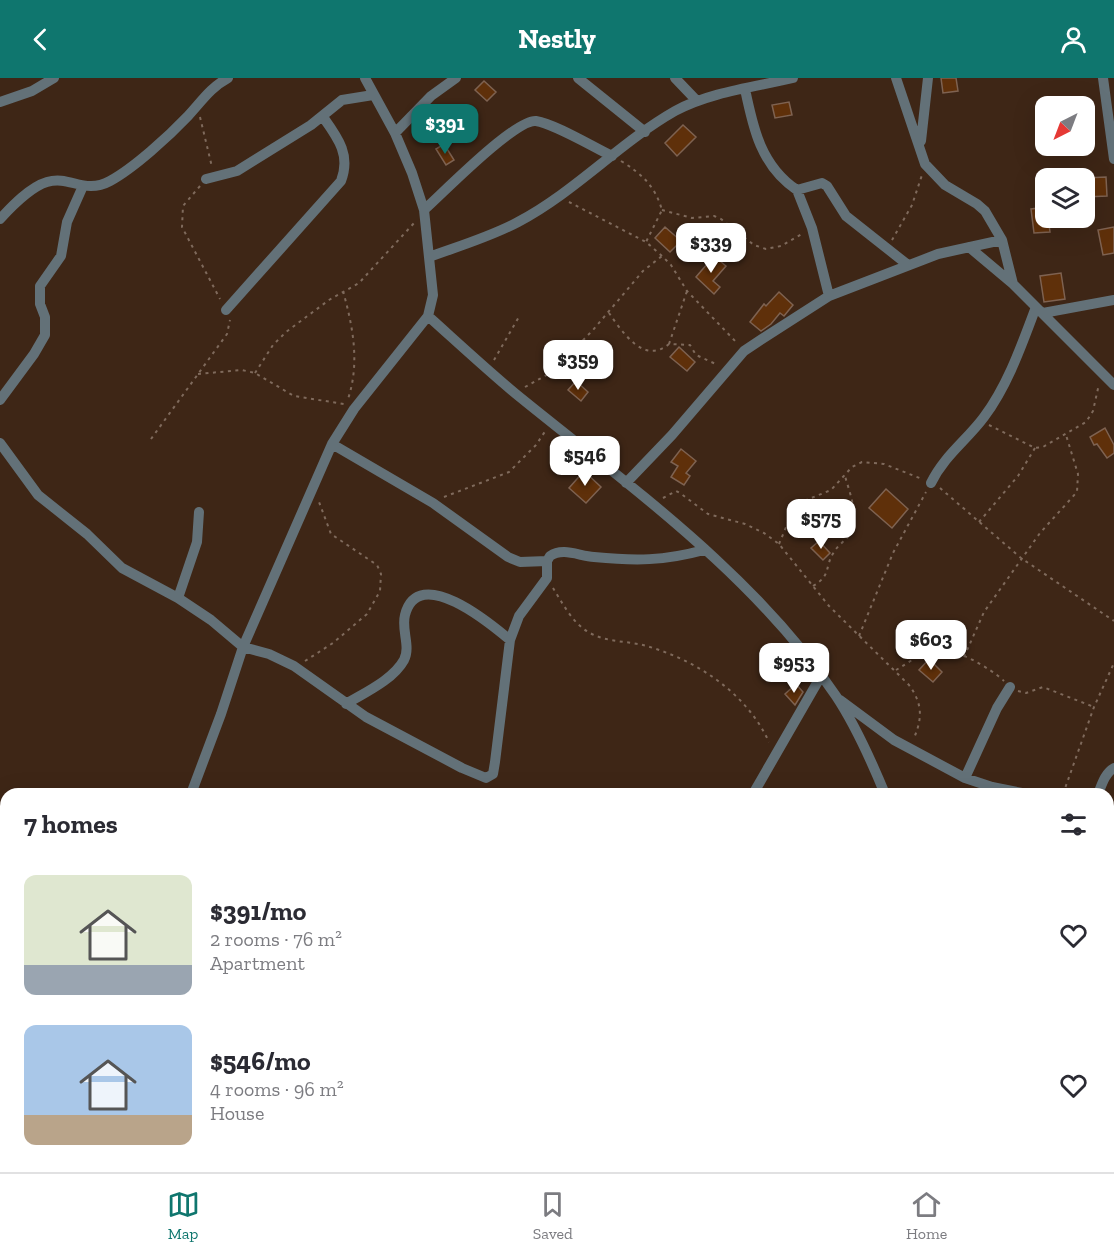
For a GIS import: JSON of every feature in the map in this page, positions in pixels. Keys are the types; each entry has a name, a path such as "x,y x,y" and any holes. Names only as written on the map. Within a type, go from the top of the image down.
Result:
{"street":[{"path":"0,102 32,91 54,78"},
{"path":"207,78 212,88"},
{"path":"0,219 31,192 48,182 60,181 90,188 101,185 124,171 167,136 199,105 212,88 228,78"},
{"path":"394,133 431,96 456,78"},
{"path":"578,78 645,132"},
{"path":"675,78 697,101"},
{"path":"429,257 519,222 674,111 697,101 793,78"},
{"path":"896,78 925,164 945,185 985,211 1002,240 1013,284"},
{"path":"920,145 927,78"},
{"path":"1103,78 1112,128 1114,159"},
{"path":"193,788 243,647 332,444 354,410 428,316 433,295 424,210 412,173 370,84 342,99 323,117 237,171 206,179"},
{"path":"745,89 757,142 781,177 797,190 812,228 829,296"},
{"path":"226,310 341,181 346,163 345,154 323,117"},
{"path":"424,210 495,145 530,121 547,125 612,156"},
{"path":"797,190 822,183 828,186 846,216 908,265"},
{"path":"0,400 45,335 45,317 40,304 40,286 61,256 67,222 83,186"},
{"path":"626,483 672,435 744,351 829,296 908,265 969,246 1002,240"},
{"path":"969,246 1013,284 1114,385"},
{"path":"1040,310 1114,300"},
{"path":"931,483 939,467 993,405 1040,310"},
{"path":"428,316 514,393 655,505 768,611 837,698 869,756 882,788"},
{"path":"0,443 38,495 87,534 122,568 178,598 211,620 243,647 269,654 294,666 346,704 462,768 486,778 490,777 495,762 510,640 519,616 547,578 547,561 555,552 561,551 591,557 653,560 673,559 704,550"},
{"path":"332,444 433,503 508,557 520,562 547,561"},
{"path":"178,598 197,542 199,512"},
{"path":"346,704 369,691 400,666 407,649 404,618 407,607 415,599 426,595 459,602 477,612 510,640"},
{"path":"757,788 821,676"},
{"path":"965,778 997,708 1010,687"},
{"path":"837,698 880,731 909,748 965,778 997,788"},
{"path":"1100,788 1104,778 1114,768"}],"path":[{"path":"151,440 230,327 226,310 182,227 183,206 206,179 212,167 201,128 199,105"},
{"path":"612,156 640,173 651,184 662,210 646,243"},
{"path":"887,248 912,205 925,164"},
{"path":"558,196 646,243 662,256 671,265 687,291 744,351"},
{"path":"255,373 273,345 286,332 313,310 343,291 351,289 369,274 424,210"},
{"path":"662,210 692,218 714,216 754,245 766,249 782,246 812,228"},
{"path":"514,393 552,372 608,313 643,271 662,256"},
{"path":"198,374 242,370 255,373 294,396 346,404 355,369 352,330 343,291"},
{"path":"608,313 625,334 642,349 650,352 661,351 669,344 687,291"},
{"path":"488,370 520,315"},
{"path":"669,344 690,345 696,355 729,370"},
{"path":"982,420 1035,447 1043,447 1086,422 1093,411 1102,373"},
{"path":"433,503 459,490 510,472 536,445 551,422"},
{"path":"964,657 984,612 1021,558 1077,492 1078,474 1066,435"},
{"path":"979,522 1018,476 1035,447"},
{"path":"779,544 794,508 799,503 831,490 852,467 862,462 872,461 931,483 1021,558 1114,621"},
{"path":"813,586 822,581 827,574 834,552 849,536 854,525 854,510 845,476"},
{"path":"859,636 893,553 931,483"},
{"path":"655,505 676,491 708,514 745,524 764,533 779,544 813,586 859,636 896,670 917,696 921,711 920,723 909,748"},
{"path":"294,666 350,630 367,614 380,591 381,574 377,565 331,534 320,502 310,494"},
{"path":"547,578 573,617 590,633 605,639 672,653 734,693 752,711 776,756"},
{"path":"896,670 933,649 946,648 986,667 1010,687 1026,693 1043,687 1094,707"},
{"path":"1065,788 1094,707 1114,663"}],"building":[{"path":"941,78 956,78 958,91 943,93"},
{"path":"484,81 496,92 487,101 475,90"},
{"path":"789,102 792,115 775,118 772,105"},
{"path":"683,125 696,137 677,156 665,143"},
{"path":"444,144 454,160 446,165 436,149"},
{"path":"1106,177 1107,196 1095,197 1095,178"},
{"path":"1035,208 1035,228 1049,228 1050,232 1034,233 1031,209"},
{"path":"665,227 681,241 670,252 655,238"},
{"path":"1114,227 1114,253 1103,255 1098,230"},
{"path":"714,256 726,266 713,281 720,287 714,294 696,277"},
{"path":"1061,273 1065,299 1044,302 1040,276"},
{"path":"779,292 793,305 784,316 780,313 761,331 750,322 764,304 766,306"},
{"path":"679,347 695,362 687,371 670,357"},
{"path":"576,381 588,392 581,401 568,390"},
{"path":"1105,428 1114,445 1114,453 1107,458 1097,444 1094,445 1090,437"},
{"path":"565,443 575,456 564,462 556,449"},
{"path":"681,449 696,461 686,473 690,476 684,485 671,477 678,466 671,462"},
{"path":"584,471 601,487 586,503 569,488"},
{"path":"886,489 908,509 892,528 869,508"},
{"path":"819,541 830,553 823,560 811,548"},
{"path":"929,659 942,672 933,682 919,670"},
{"path":"796,684 803,692 795,705 785,694"}]}
